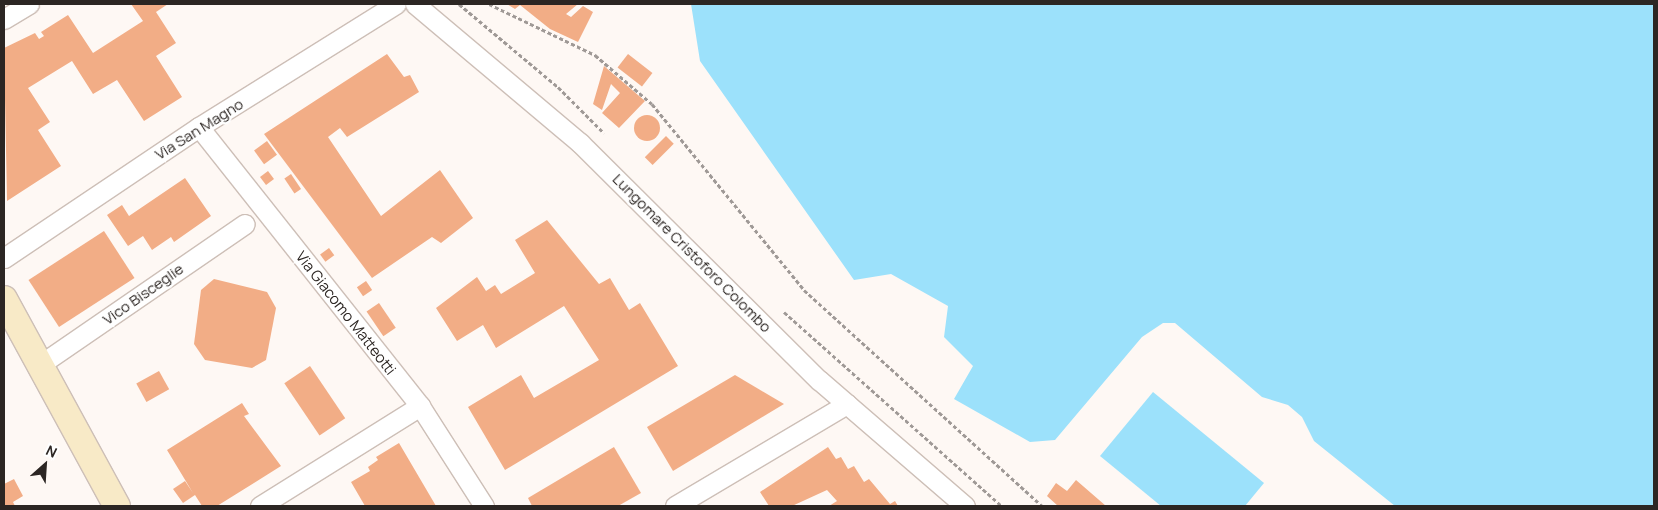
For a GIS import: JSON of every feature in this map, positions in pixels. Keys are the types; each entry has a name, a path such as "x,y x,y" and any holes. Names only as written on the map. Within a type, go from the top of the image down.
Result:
{"main road":[{"path":"4,299 117,506"}],"street":[{"path":"4,19 30,4"},
{"name":"Via San Magno","path":"4,258 199,127 396,4"},
{"name":"Lungomare Cristoforo Colombo","path":"415,4 580,143 847,404 965,506"},
{"name":"Via Giacomo Matteotti","path":"199,127 420,406 484,506"},
{"name":"Vico Bisceglie","path":"41,364 245,224"},
{"path":"675,506 847,404"},
{"path":"260,506 420,406"}],"path":[{"path":"459,4 558,87 611,141"},
{"path":"488,4 595,55 652,104 804,290 1042,506"},
{"path":"778,306 1002,506"}],"water":[{"path":"691,4 1654,4 1654,506 1395,506 1314,441 1302,417 1288,405 1262,397 1175,323 1163,323 1142,337 1055,440 1030,442 954,399 973,366 944,337 948,306 891,274 854,280 700,61"},
{"path":"1153,392 1264,483 1245,506 1161,506 1100,456"}],"building":[{"path":"131,4 168,4 156,12 176,43 156,56 182,97 144,121 117,80 93,94 72,61 28,88 50,122 38,130 61,166 7,201 4,48 35,33 39,39 44,36 41,32 68,15 93,53 143,21"},
{"path":"507,4 578,4 566,14 571,17 583,6 593,12 578,42 550,29 520,5 515,9"},
{"path":"387,54 404,77 410,75 419,92 347,137 340,128 328,137 381,216 440,170 473,218 441,243 432,237 372,278 264,134"},
{"path":"628,54 652,73 642,86 618,67"},
{"path":"604,66 645,101 619,128 602,113 620,93 611,84 602,110 593,104"},
{"path":"647,115 656,119 660,128 656,137 647,141 638,137 634,128 638,119"},
{"path":"666,136 674,144 653,165 645,157"},
{"path":"267,141 277,155 264,164 254,150"},
{"path":"268,171 274,179 266,185 260,177"},
{"path":"291,174 301,189 294,193 284,178"},
{"path":"185,178 211,216 174,242 171,237 152,250 143,236 128,246 107,215 122,205 129,216"},
{"path":"547,220 599,284 610,278 629,310 640,303 678,366 505,470 468,407 521,375 534,398 599,360 564,306 496,348 483,325 457,341 436,308 477,277 486,291 495,285 501,294 535,273 515,240"},
{"path":"104,231 134,278 59,327 29,280"},
{"path":"329,248 334,255 325,262 320,254"},
{"path":"214,279 267,292 276,308 266,360 252,368 205,360 194,344 201,290"},
{"path":"366,281 372,290 363,296 357,287"},
{"path":"379,303 396,328 383,336 367,311"},
{"path":"310,366 345,418 320,436 284,383"},
{"path":"159,371 169,389 146,402 136,384"},
{"path":"735,375 784,404 673,471 647,427"},
{"path":"242,403 249,414 244,416 281,466 217,506 202,506 195,495 183,503 173,489 185,481 193,493 167,450"},
{"path":"399,443 436,506 365,506 351,482 370,471 368,467 378,460 376,457"},
{"path":"614,447 641,493 618,506 532,506 528,498"},
{"path":"828,447 836,459 841,457 848,469 854,466 864,482 869,479 890,504 895,501 898,506 829,506 837,501 827,490 792,506 769,506 760,492"},
{"path":"14,479 23,496 13,502 15,506 4,506 4,484"},
{"path":"1076,480 1106,506 1058,506 1047,496 1056,483 1067,491"}]}
